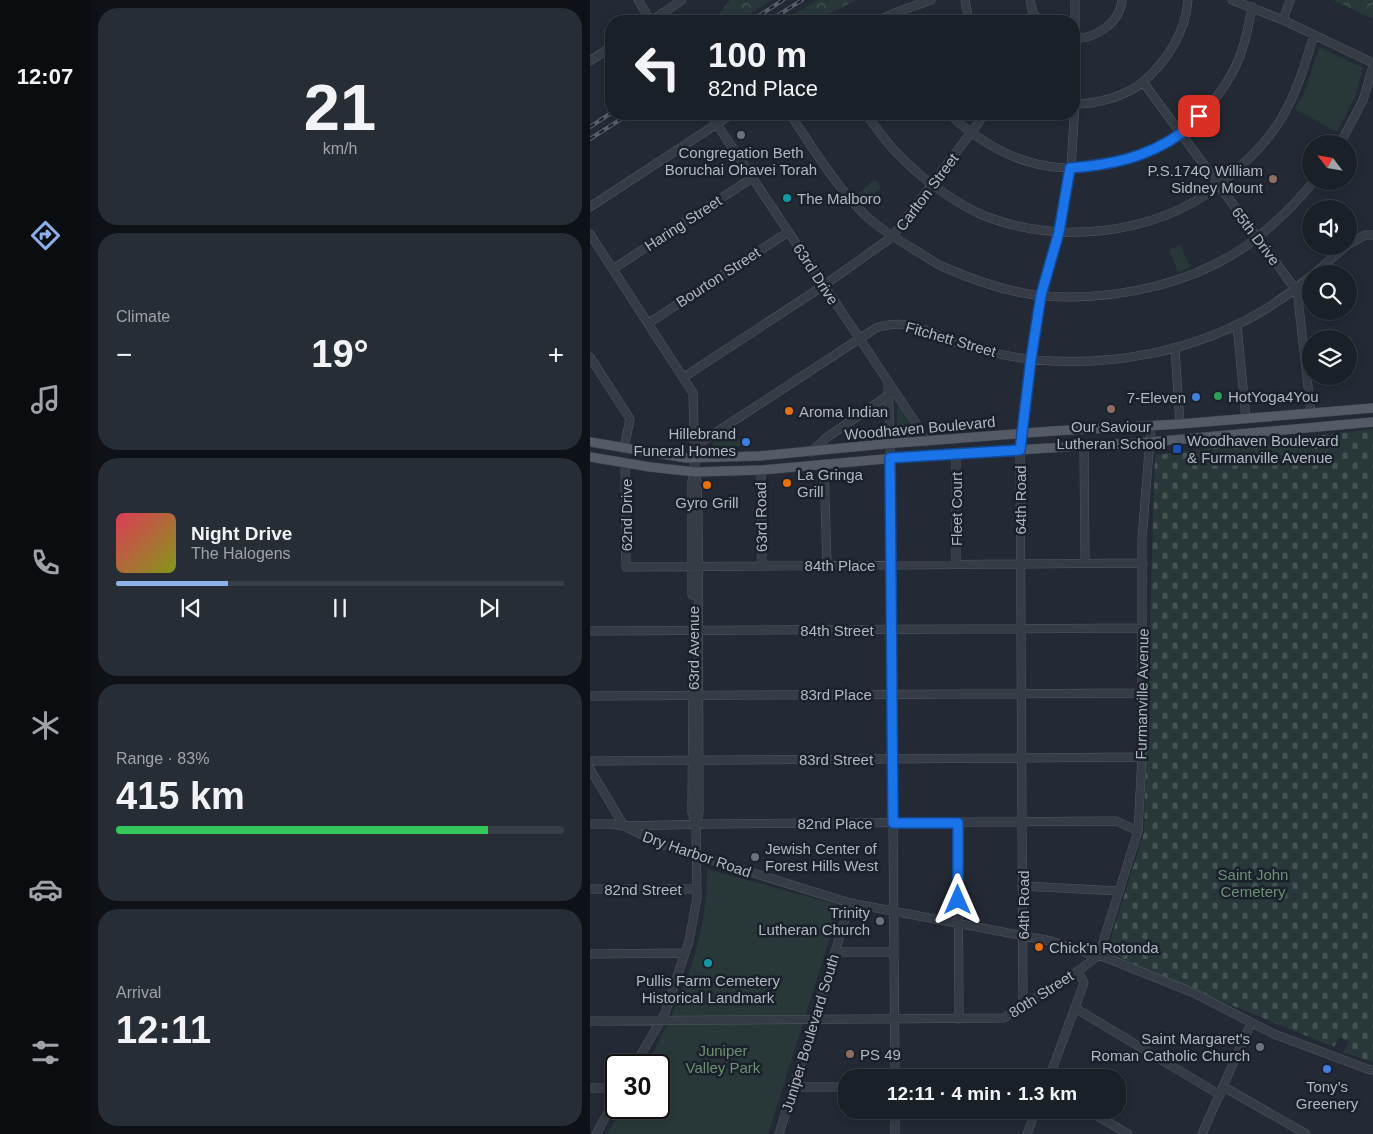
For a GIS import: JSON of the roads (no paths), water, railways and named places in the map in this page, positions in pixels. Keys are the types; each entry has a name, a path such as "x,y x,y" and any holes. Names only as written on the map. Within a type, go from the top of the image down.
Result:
{"main road":[{"name":"Woodhaven Boulevard","path":"590,442 686,458 759,456 890,444 1180,424 1373,408"},
{"name":"Woodhaven Boulevard","path":"590,457 695,472 761,470 956,453 1151,442 1373,422"}],"street":[{"path":"638,0 647,15"},
{"path":"660,15 682,0"},
{"path":"891,15 931,0"},
{"path":"966,0 968,15"},
{"path":"1030,0 1036,15"},
{"name":"64th Road","path":"1075,0 1075,15"},
{"path":"1080,38 1094,35 1112,23 1121,7 1122,0"},
{"path":"1080,103 1106,100 1124,93 1142,82 1167,56 1182,28 1188,0"},
{"path":"1232,0 1283,20 1373,65 1363,100 1345,135"},
{"path":"1283,20 1290,0"},
{"path":"955,120 971,133 1000,151 1030,162 1070,168 1102,166 1140,155 1180,134 1212,103 1231,75 1245,43 1252,7"},
{"path":"900,11 901,15"},
{"path":"871,120 893,149 932,185 978,212 1017,225 1059,232 1124,228 1157,218 1188,205 1219,186 1255,152 1280,121 1293,99 1314,35"},
{"path":"590,61 605,51"},
{"name":"65th Drive","path":"1142,82 1296,290 1311,413"},
{"name":"63rd Drive","path":"714,120 888,384 890,394 895,1069"},
{"path":"590,207 723,120"},
{"path":"794,120 843,191 865,215 892,237 944,268 1000,287 1041,295 1080,297 1116,294 1171,282 1229,256 1257,238 1291,208 1306,190"},
{"name":"Carlton Street","path":"684,377 823,286 892,237 981,120"},
{"name":"64th Road","path":"1023,1006 1020,450 1041,295 1059,232 1070,168 1073,120"},
{"name":"Haring Street","path":"613,269 752,178"},
{"name":"Bourton Street","path":"649,323 788,232"},
{"name":"63rd Avenue","path":"590,234 693,393 695,472 692,481 695,566 696,760 692,812 696,824 697,898 685,954 665,1013 641,1054"},
{"path":"1357,240 1366,235 1373,235"},
{"path":"1325,265 1336,255"},
{"name":"Fitchett Street","path":"695,446 886,324 920,327 940,337 970,347 1031,359 1091,361 1132,358 1201,340 1237,325 1296,290 1302,284"},
{"path":"1237,325 1246,419"},
{"path":"1175,348 1180,424"},
{"path":"590,357 630,419 624,448"},
{"path":"888,384 921,431 926,442"},
{"path":"811,452 826,438 890,394"},
{"name":"Furmanville Avenue","path":"1099,955 1138,830 1143,692 1142,539 1151,426"},
{"path":"1084,446 1085,563"},
{"name":"Fleet Court","path":"956,453 956,564"},
{"name":"62nd Drive","path":"625,463 626,567"},
{"path":"824,464 827,565"},
{"name":"63rd Road","path":"761,470 762,565"},
{"name":"84th Place","path":"626,567 1143,563"},
{"name":"84th Street","path":"590,631 1143,628"},
{"name":"83rd Place","path":"590,696 1143,692"},
{"name":"83rd Street","path":"590,761 1142,757"},
{"name":"Dry Harbor Road","path":"590,769 624,826 660,844 696,857 850,903 1051,941 1099,955"},
{"name":"82nd Place","path":"590,824 624,826 1116,821 1138,830"},
{"path":"958,823 959,1019"},
{"path":"1022,886 1119,892"},
{"name":"82nd Street","path":"590,889 697,888"},
{"name":"Juniper Boulevard South","path":"778,1134 850,903"},
{"path":"835,952 894,952"},
{"path":"590,954 685,954"},
{"path":"1099,955 1194,994 1274,1034 1373,1071"},
{"name":"80th Street","path":"590,1021 1004,1018 1078,971 1099,955"},
{"path":"1052,1069 1084,983 1078,971"},
{"path":"1075,1008 1220,1095"},
{"path":"1202,1134 1251,1023"},
{"path":"1224,1086 1306,1134"},
{"path":"793,1087 838,1087"},
{"path":"590,1088 605,1088"},
{"path":"596,1134 605,1118"},
{"path":"895,1119 895,1134"},
{"path":"1027,1134 1033,1119"},
{"path":"1102,1119 1128,1134"}],"railway":[{"path":"760,15 783,0"},
{"path":"778,15 802,0"},
{"path":"590,127 605,117"},
{"path":"590,139 620,120"}],"place":[{"name":"Congregation Beth Boruchai Ohavei Torah","path":"741,135"},
{"name":"P.S.174Q William Sidney Mount","path":"1273,179"},
{"name":"The Malboro","path":"787,198"},
{"name":"HotYoga4You","path":"1218,396"},
{"name":"7-Eleven","path":"1196,397"},
{"name":"Our Saviour Lutheran School","path":"1111,409"},
{"name":"Aroma Indian","path":"789,411"},
{"name":"Hillebrand Funeral Homes","path":"746,442"},
{"name":"Woodhaven Boulevard & Furmanville Avenue","path":"1177,449"},
{"name":"La Gringa Grill","path":"787,483"},
{"name":"Gyro Grill","path":"707,485"},
{"name":"Jewish Center of Forest Hills West","path":"755,857"},
{"name":"Trinity Lutheran Church","path":"880,921"},
{"name":"Chick'n Rotonda","path":"1039,947"},
{"name":"Pullis Farm Cemetery Historical Landmark","path":"708,963"},
{"name":"Saint Margaret's Roman Catholic Church","path":"1260,1047"},
{"name":"PS 49","path":"850,1054"},
{"name":"Tony’s Greenery","path":"1327,1069"}],"park label":[{"name":"Saint John Cemetery","path":"1253,882"},
{"name":"Juniper Valley Park","path":"723,1058"}]}
